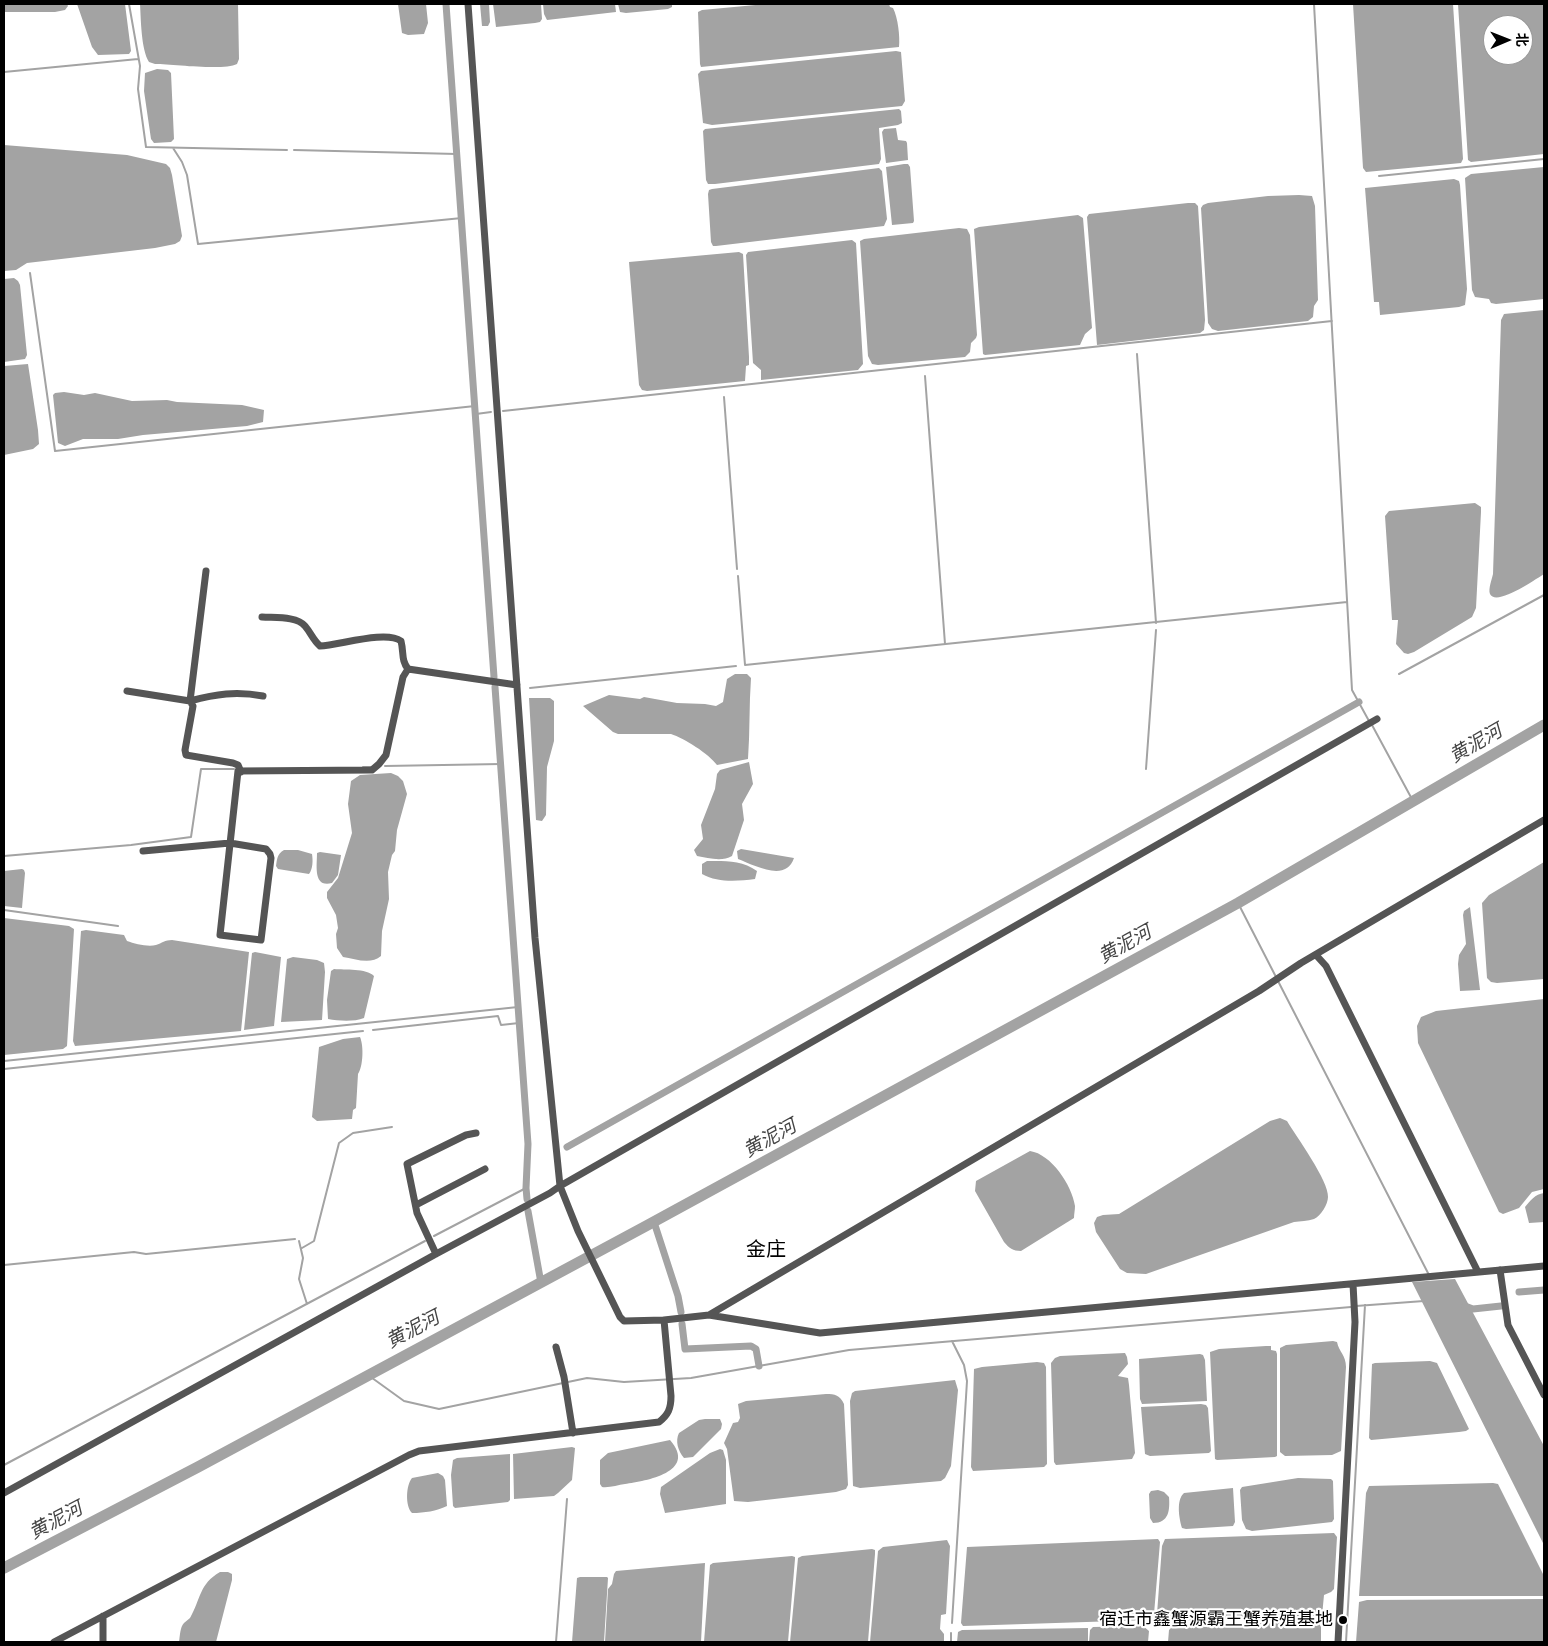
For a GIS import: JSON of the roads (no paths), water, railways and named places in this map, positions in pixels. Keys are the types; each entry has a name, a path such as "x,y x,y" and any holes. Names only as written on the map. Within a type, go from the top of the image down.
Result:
{"street":[{"path":"468,4 535,938 560,1186 578,1231 620,1317 624,1321 664,1320 709,1315 820,1333 1544,1266"},
{"path":"206,571 190,700 193,706 185,750 186,754 234,763 241,772"},
{"path":"262,617 299,620 314,641 320,646 331,646 354,640 396,637 401,641 403,662 408,669 517,685"},
{"path":"143,851 230,842 266,849 270,854 261,940 220,934 230,842 238,772 372,770 386,756 403,677 408,669"},
{"path":"127,691 190,700 242,692 263,696"},
{"path":"4,1493 436,1254 550,1194 560,1186 1377,719"},
{"path":"709,1315 1259,991 1316,955 1544,820"},
{"path":"1316,955 1326,966 1478,1272"},
{"path":"436,1254 417,1213 407,1164 466,1135 476,1133"},
{"path":"416,1205 485,1169"},
{"path":"1500,1270 1508,1324 1544,1395"},
{"path":"1338,1642 1354,1284"},
{"path":"54,1642 409,1455 433,1449 658,1422 667,1416 671,1407 664,1320"},
{"path":"556,1347 564,1377 572,1432"},
{"path":"103,1616 103,1642"}],"waterway":[{"path":"129,4 140,66 138,89 146,147 287,150"},
{"path":"446,4 494,677"},
{"path":"1314,4 1352,690 1369,721"},
{"path":"4,72 138,59"},
{"path":"173,148 182,162 187,175 198,244 462,218"},
{"path":"294,150 457,154"},
{"path":"1379,176 1544,159"},
{"path":"30,273 55,451 475,406"},
{"path":"503,411 1332,321"},
{"path":"1137,354 1156,623"},
{"path":"925,376 945,644"},
{"path":"724,397 737,569"},
{"path":"476,414 491,412"},
{"path":"738,576 745,665 1347,602"},
{"path":"1399,674 1544,595"},
{"path":"1146,769 1156,630"},
{"path":"530,688 736,666"},
{"path":"495,687 528,1144 527,1199"},
{"path":"567,1147 1359,702"},
{"path":"1372,725 1413,801"},
{"name":"黄泥河","path":"4,1568 198,1467 646,1226 1238,903 1544,725"},
{"path":"385,766 501,764"},
{"path":"363,767 371,767"},
{"path":"4,856 131,845 191,837 201,769 234,769"},
{"path":"1238,903 1276,977"},
{"path":"4,910 118,926"},
{"path":"1278,981 1429,1275"},
{"path":"4,1061 518,1007"},
{"path":"373,1030 498,1016 501,1025 519,1023"},
{"path":"4,1069 363,1031"},
{"path":"302,1248 314,1241 339,1143 353,1133 392,1127"},
{"path":"434,1236 526,1188"},
{"path":"528,1211 541,1283"},
{"path":"654,1222 678,1296 681,1312"},
{"path":"4,1265 134,1252 146,1254 295,1239"},
{"path":"299,1241 303,1258 299,1279 307,1304"},
{"path":"4,1465 425,1241"},
{"path":"1519,1292 1544,1290"},
{"path":"1356,1306 1424,1301"},
{"path":"1346,1642 1365,1305"},
{"path":"1465,1306 1473,1309 1501,1306"},
{"path":"368,1375 404,1401 439,1409 587,1378 624,1382 691,1378 849,1350 1351,1307"},
{"path":"682,1324 685,1349 751,1346 756,1349 759,1366"},
{"path":"952,1341 964,1365 967,1381 952,1623"},
{"path":"556,1642 567,1499"},
{"path":"951,1633 951,1642"}],"place":[{"name":"宿迁市鑫蟹源霸王蟹养殖基地","path":"1343,1620"}],"district":[{"name":"金庄","path":"766,1250"}]}
